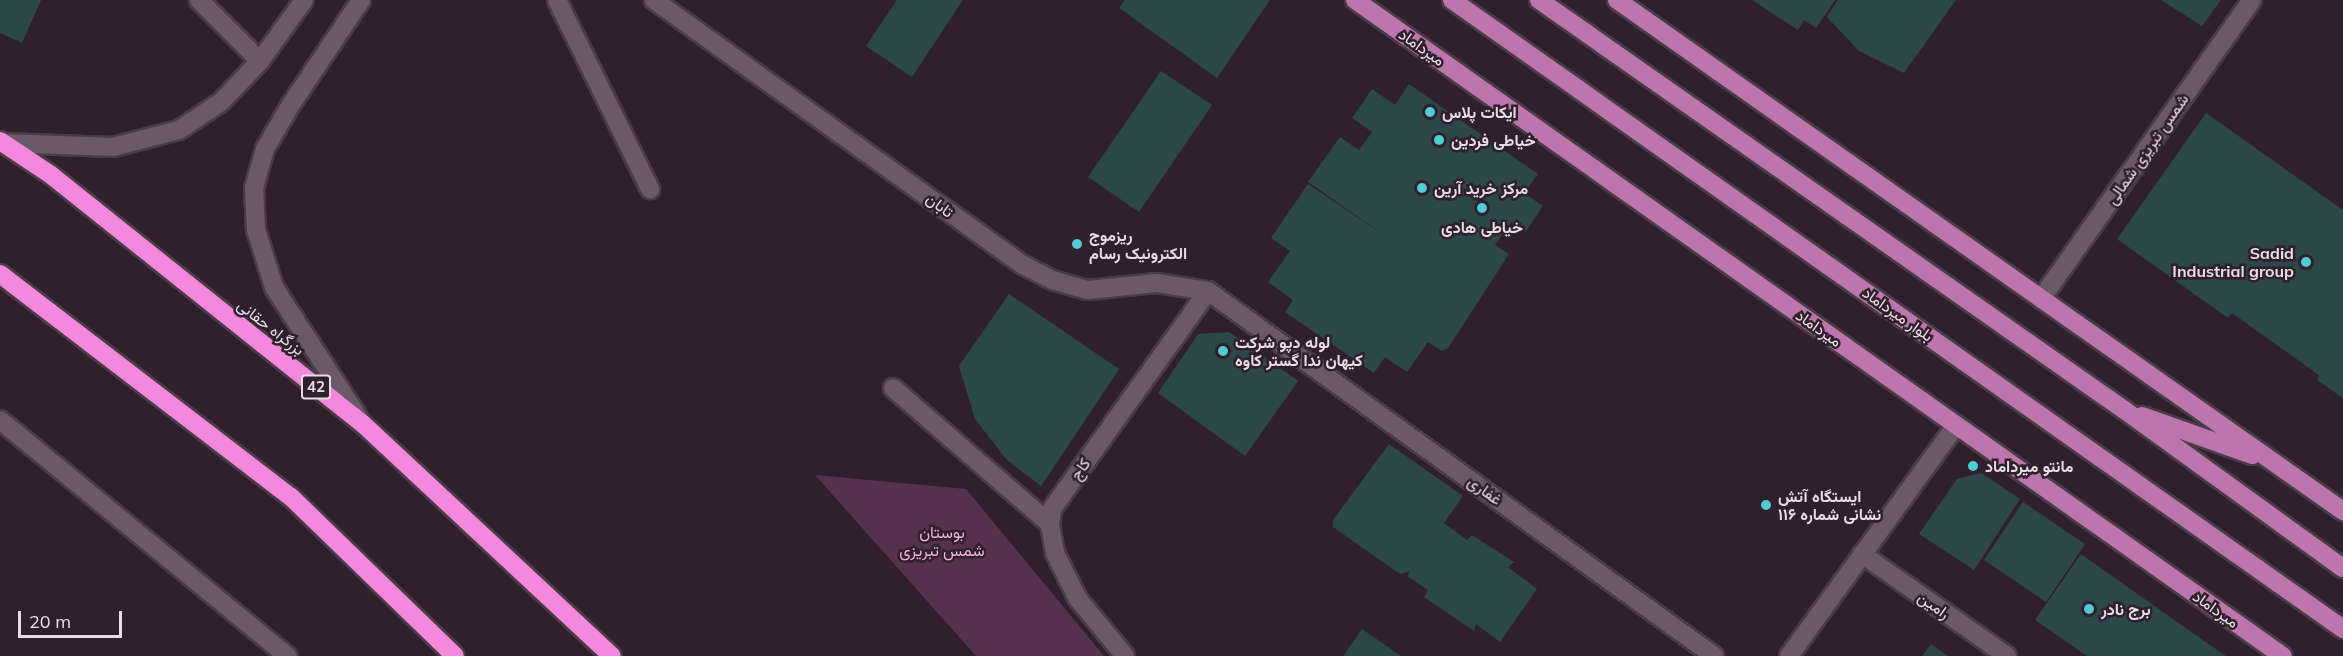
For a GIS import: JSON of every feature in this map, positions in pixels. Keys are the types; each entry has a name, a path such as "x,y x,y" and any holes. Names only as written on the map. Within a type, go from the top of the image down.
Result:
{"highway":[{"name":"بزرگراه حقانی","path":"2,142 51,175 363,424 612,656"},
{"path":"0,274 291,497 455,656"}],"main road":[{"name":"میرداماد","path":"1355,0 2283,656"},
{"name":"بلوار میرداماد","path":"1452,0 2343,629"},
{"path":"1539,0 2123,409 2343,568"},
{"path":"1617,0 2343,511"},
{"path":"2123,409 2273,462"}],"street":[{"path":"199,0 260,61"},
{"path":"2,142 113,147 179,130 221,102 260,61 304,0"},
{"path":"361,0 270,140 254,188 256,230 274,287 363,424"},
{"path":"557,0 650,189"},
{"name":"تابان","path":"654,0 1023,265 1052,280 1088,290 1157,284 1208,291 1256,323"},
{"name":"شمس تبریزی شمالی","path":"2041,299 2252,0"},
{"name":"کاج","path":"1050,524 1052,509 1208,291"},
{"name":"غفارى","path":"1256,323 1714,656"},
{"path":"893,388 1050,524 1055,553 1078,599 1125,656"},
{"path":"0,420 287,656"},
{"path":"1789,656 1956,425"},
{"name":"رامین","path":"1862,554 2007,656"}],"green space":[{"name":"بوستان شمس تبریزی","path":"815,475 966,489 1104,656 976,656"}],"building":[{"path":"0,0 41,0 22,43 0,33"},
{"path":"897,0 963,0 912,77 866,46"},
{"path":"1125,0 1270,0 1217,78 1119,8"},
{"path":"1752,0 1835,0 1816,28 1804,20 1798,30"},
{"path":"1838,0 1956,0 1904,73 1859,51 1827,17"},
{"path":"2161,0 2221,0 2202,26"},
{"path":"1161,71 1212,105 1139,212 1088,177"},
{"path":"1409,84 1538,174 1524,193 1543,206 1525,233 1511,222 1495,245 1509,254 1448,348 1442,351 1428,342 1407,372 1385,357 1374,373 1285,312 1293,300 1268,282 1290,251 1271,238 1308,184 1388,238 1308,182 1340,137 1359,150 1372,132 1352,118 1372,89 1395,105"},
{"path":"2206,113 2343,210 2343,398 2317,380 2319,375 2232,313 2228,318 2117,239"},
{"path":"1009,294 1119,369 1041,486 1007,460 975,419 959,366"},
{"path":"1229,332 1298,381 1245,456 1158,393 1198,334"},
{"path":"1389,444 1463,496 1444,523 1467,540 1472,535 1514,562 1508,567 1537,589 1500,642 1476,624 1474,631 1424,597 1428,590 1408,577 1409,571 1400,574 1333,527 1333,520"},
{"path":"1981,473 2020,499 1974,570 1919,534 1957,479"},
{"path":"2023,502 2085,544 2046,602 1984,560"},
{"name":"برج نادر","path":"2081,554 2226,656 2087,656 2035,620"},
{"path":"1362,629 1401,656 1343,656"},
{"path":"1931,644 1948,656 1922,656"}],"place":[{"name":"ایکات پلاس","path":"1430,112"},
{"name":"خیاطی فردین","path":"1439,140"},
{"name":"مرکز خرید آرین","path":"1422,188"},
{"name":"خیاطی هادی","path":"1482,208"},
{"name":"ریزموج الکترونیک رسام","path":"1077,244"},
{"name":"Sadid Industrial group","path":"2306,262"},
{"name":"لوله دپو شرکت کیهان ندا گستر کاوه","path":"1223,351"},
{"name":"مانتو میرداماد","path":"1973,466"},
{"name":"ایستگاه آتش نشانی شماره ۱۱۶","path":"1766,505"},
{"name":"برج نادر","path":"2089,609"}]}
